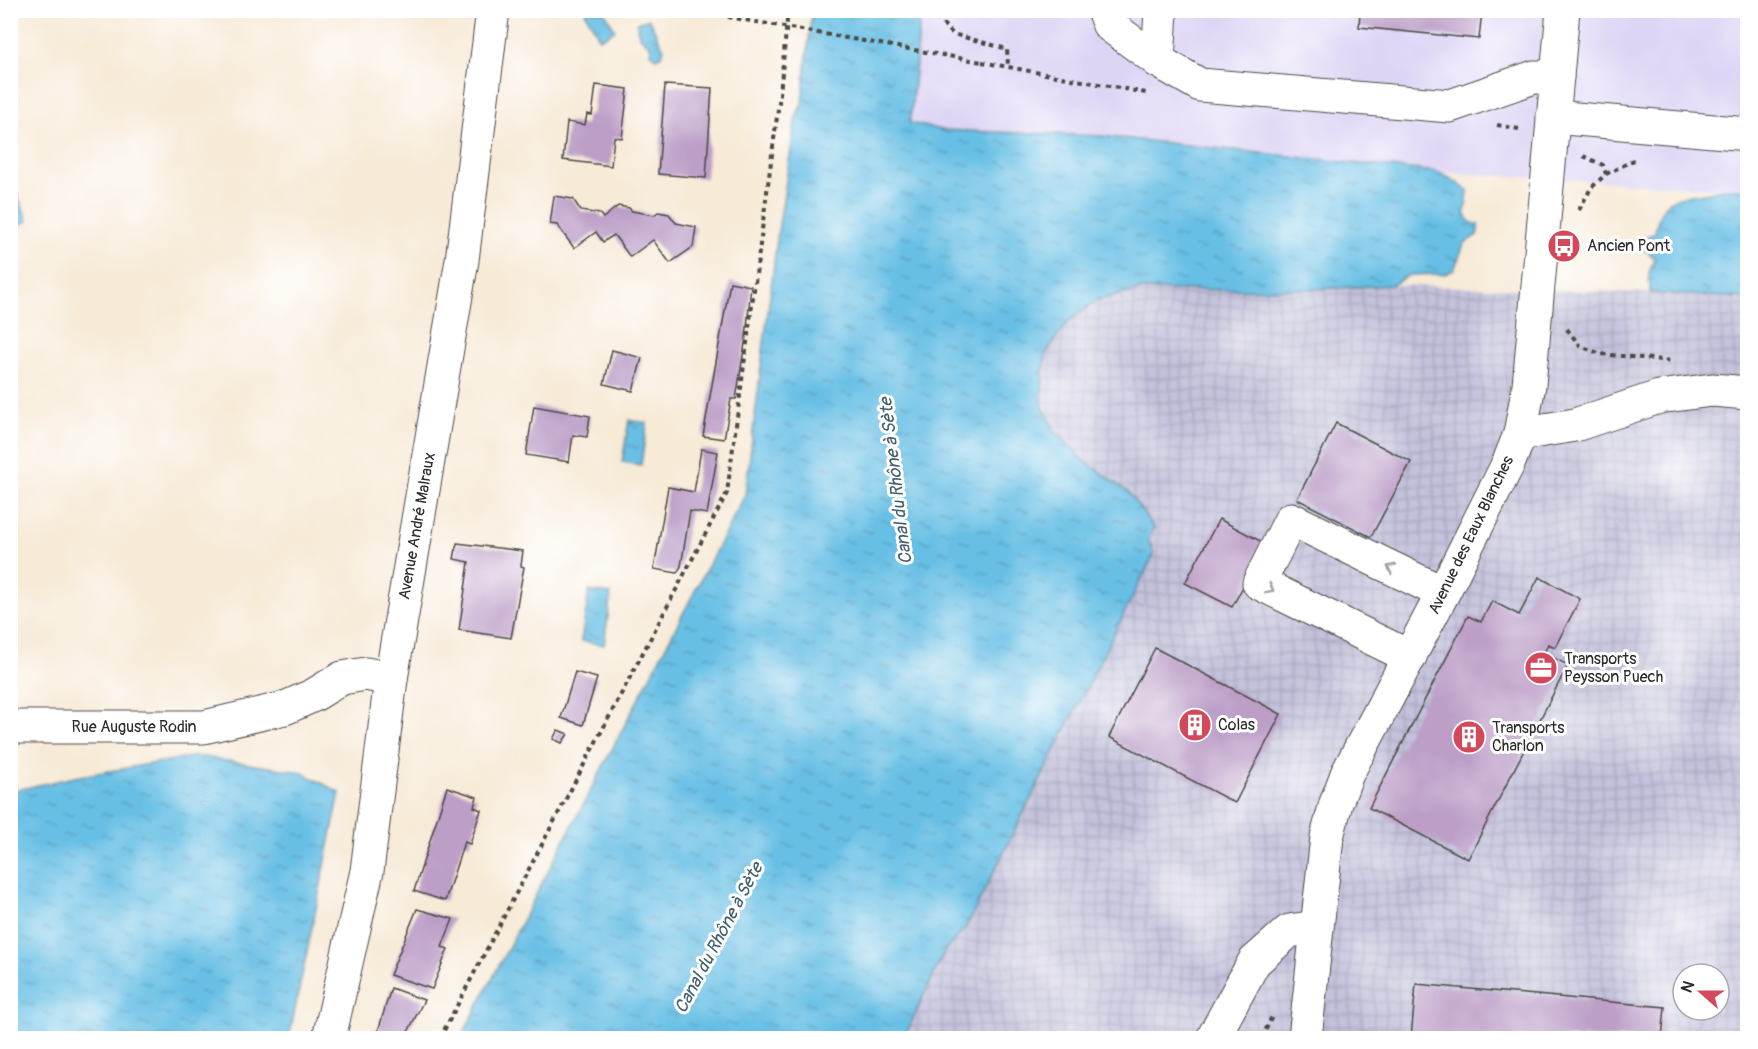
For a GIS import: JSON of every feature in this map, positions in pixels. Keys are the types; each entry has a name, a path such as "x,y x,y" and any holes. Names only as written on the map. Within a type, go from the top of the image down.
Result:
{"street":[{"name":"Avenue André Malraux","path":"329,1038 367,871 391,679 462,260 493,10"},
{"path":"1102,10 1109,25 1158,61 1200,85 1450,106 1534,77 1557,77"},
{"path":"1158,61 1161,10"},
{"name":"Avenue des Eaux Blanches","path":"1305,1038 1327,837 1336,803 1352,764 1443,593 1509,462 1520,434 1528,385 1563,10"},
{"path":"1553,117 1748,134"},
{"path":"1520,434 1575,425 1659,397 1712,390 1748,393"},
{"path":"1410,657 1259,584 1291,519 1443,593"},
{"name":"Rue Auguste Rodin","path":"10,727 204,728 285,708 314,695 342,678 366,674 391,679"},
{"path":"1213,1038 1254,962 1289,930 1316,927"}],"path":[{"path":"712,10 728,17 982,62"},
{"path":"440,1038 727,493 780,94 788,10"},
{"path":"932,10 932,13 953,34 1006,49 1008,66"},
{"path":"1575,217 1591,188 1606,174 1603,165"},
{"path":"1565,327 1580,345 1601,354 1680,361"}],"shaded area":[{"path":"921,11 1747,11 1747,190 1437,172 1102,136 942,130 910,122"},
{"path":"1392,285 1747,298 1747,1038 904,1038 944,952 966,927 1082,694 1148,539 1128,492 1083,460 1054,429 1042,403 1043,371 1047,351 1068,322 1097,300 1140,290 1317,289"}],"water":[{"name":"Canal du Rhône à Sète","path":"812,10 921,11 910,123 942,130 1102,136 1437,172 1468,191 1465,213 1470,222 1479,225 1477,235 1464,244 1454,270 1445,274 1409,275 1392,285 1317,289 1140,290 1097,300 1068,322 1047,351 1043,371 1042,404 1054,430 1083,460 1128,492 1154,528 1148,539 1154,554 966,927 944,952 904,1038 461,1038 745,495 778,231 796,117 802,103"},
{"path":"604,11 615,30 600,39 585,12"},
{"path":"649,19 664,49 662,55 656,58 651,53 650,45 638,33 637,23"},
{"path":"10,181 28,221 11,228"},
{"path":"1724,188 1747,190 1747,298 1650,293 1649,273 1655,258 1643,249 1642,242 1645,237 1655,233 1664,207 1679,197"},
{"path":"629,420 647,423 641,465 622,462"},
{"path":"589,591 611,594 604,645 581,641"},
{"path":"196,756 302,772 340,793 289,1038 11,1038 11,791 75,777"}],"building":[{"path":"1360,10 1482,10 1479,39 1359,27"},
{"path":"596,85 628,89 622,138 614,137 611,166 563,160 567,122 585,125 587,114 592,115"},
{"path":"665,85 712,88 706,178 658,174"},
{"path":"554,196 573,199 581,211 600,214 603,218 618,206 654,215 658,212 669,214 676,223 696,227 693,247 670,263 653,240 630,257 614,235 603,242 596,232 574,248 557,225 550,224"},
{"path":"730,282 751,286 736,399 731,399 724,439 703,436"},
{"path":"612,350 642,358 633,391 604,384"},
{"path":"534,406 590,416 587,437 573,435 569,462 526,455"},
{"path":"1336,423 1411,462 1371,537 1297,499"},
{"path":"701,449 718,452 707,514 690,511 681,566 677,573 654,569 668,487 694,492"},
{"path":"1219,519 1266,544 1232,607 1185,583"},
{"path":"457,543 523,551 521,566 524,567 511,638 459,630 469,562 454,559"},
{"name":"Transports Charlon","path":"1539,577 1580,599 1555,647 1548,644 1544,653 1568,665 1468,859 1369,808 1468,616 1481,622 1492,601 1519,615"},
{"name":"Colas","path":"1155,648 1281,714 1235,803 1109,737"},
{"path":"575,672 597,678 583,725 561,718"},
{"path":"558,730 568,734 562,743 553,739"},
{"path":"447,787 477,797 474,807 481,810 470,844 464,842 445,901 414,891"},
{"path":"417,909 453,919 442,947 448,949 432,989 390,975"},
{"path":"1416,984 1665,1007 1662,1038 1411,1038"},
{"path":"391,988 424,1000 405,1038 376,1038"}],"place":[{"name":"Ancien Pont","path":"1564,246"},
{"name":"Transports Peysson Puech","path":"1541,668"},
{"name":"Colas","path":"1195,725"},
{"name":"Transports Charlon","path":"1469,737"}]}
